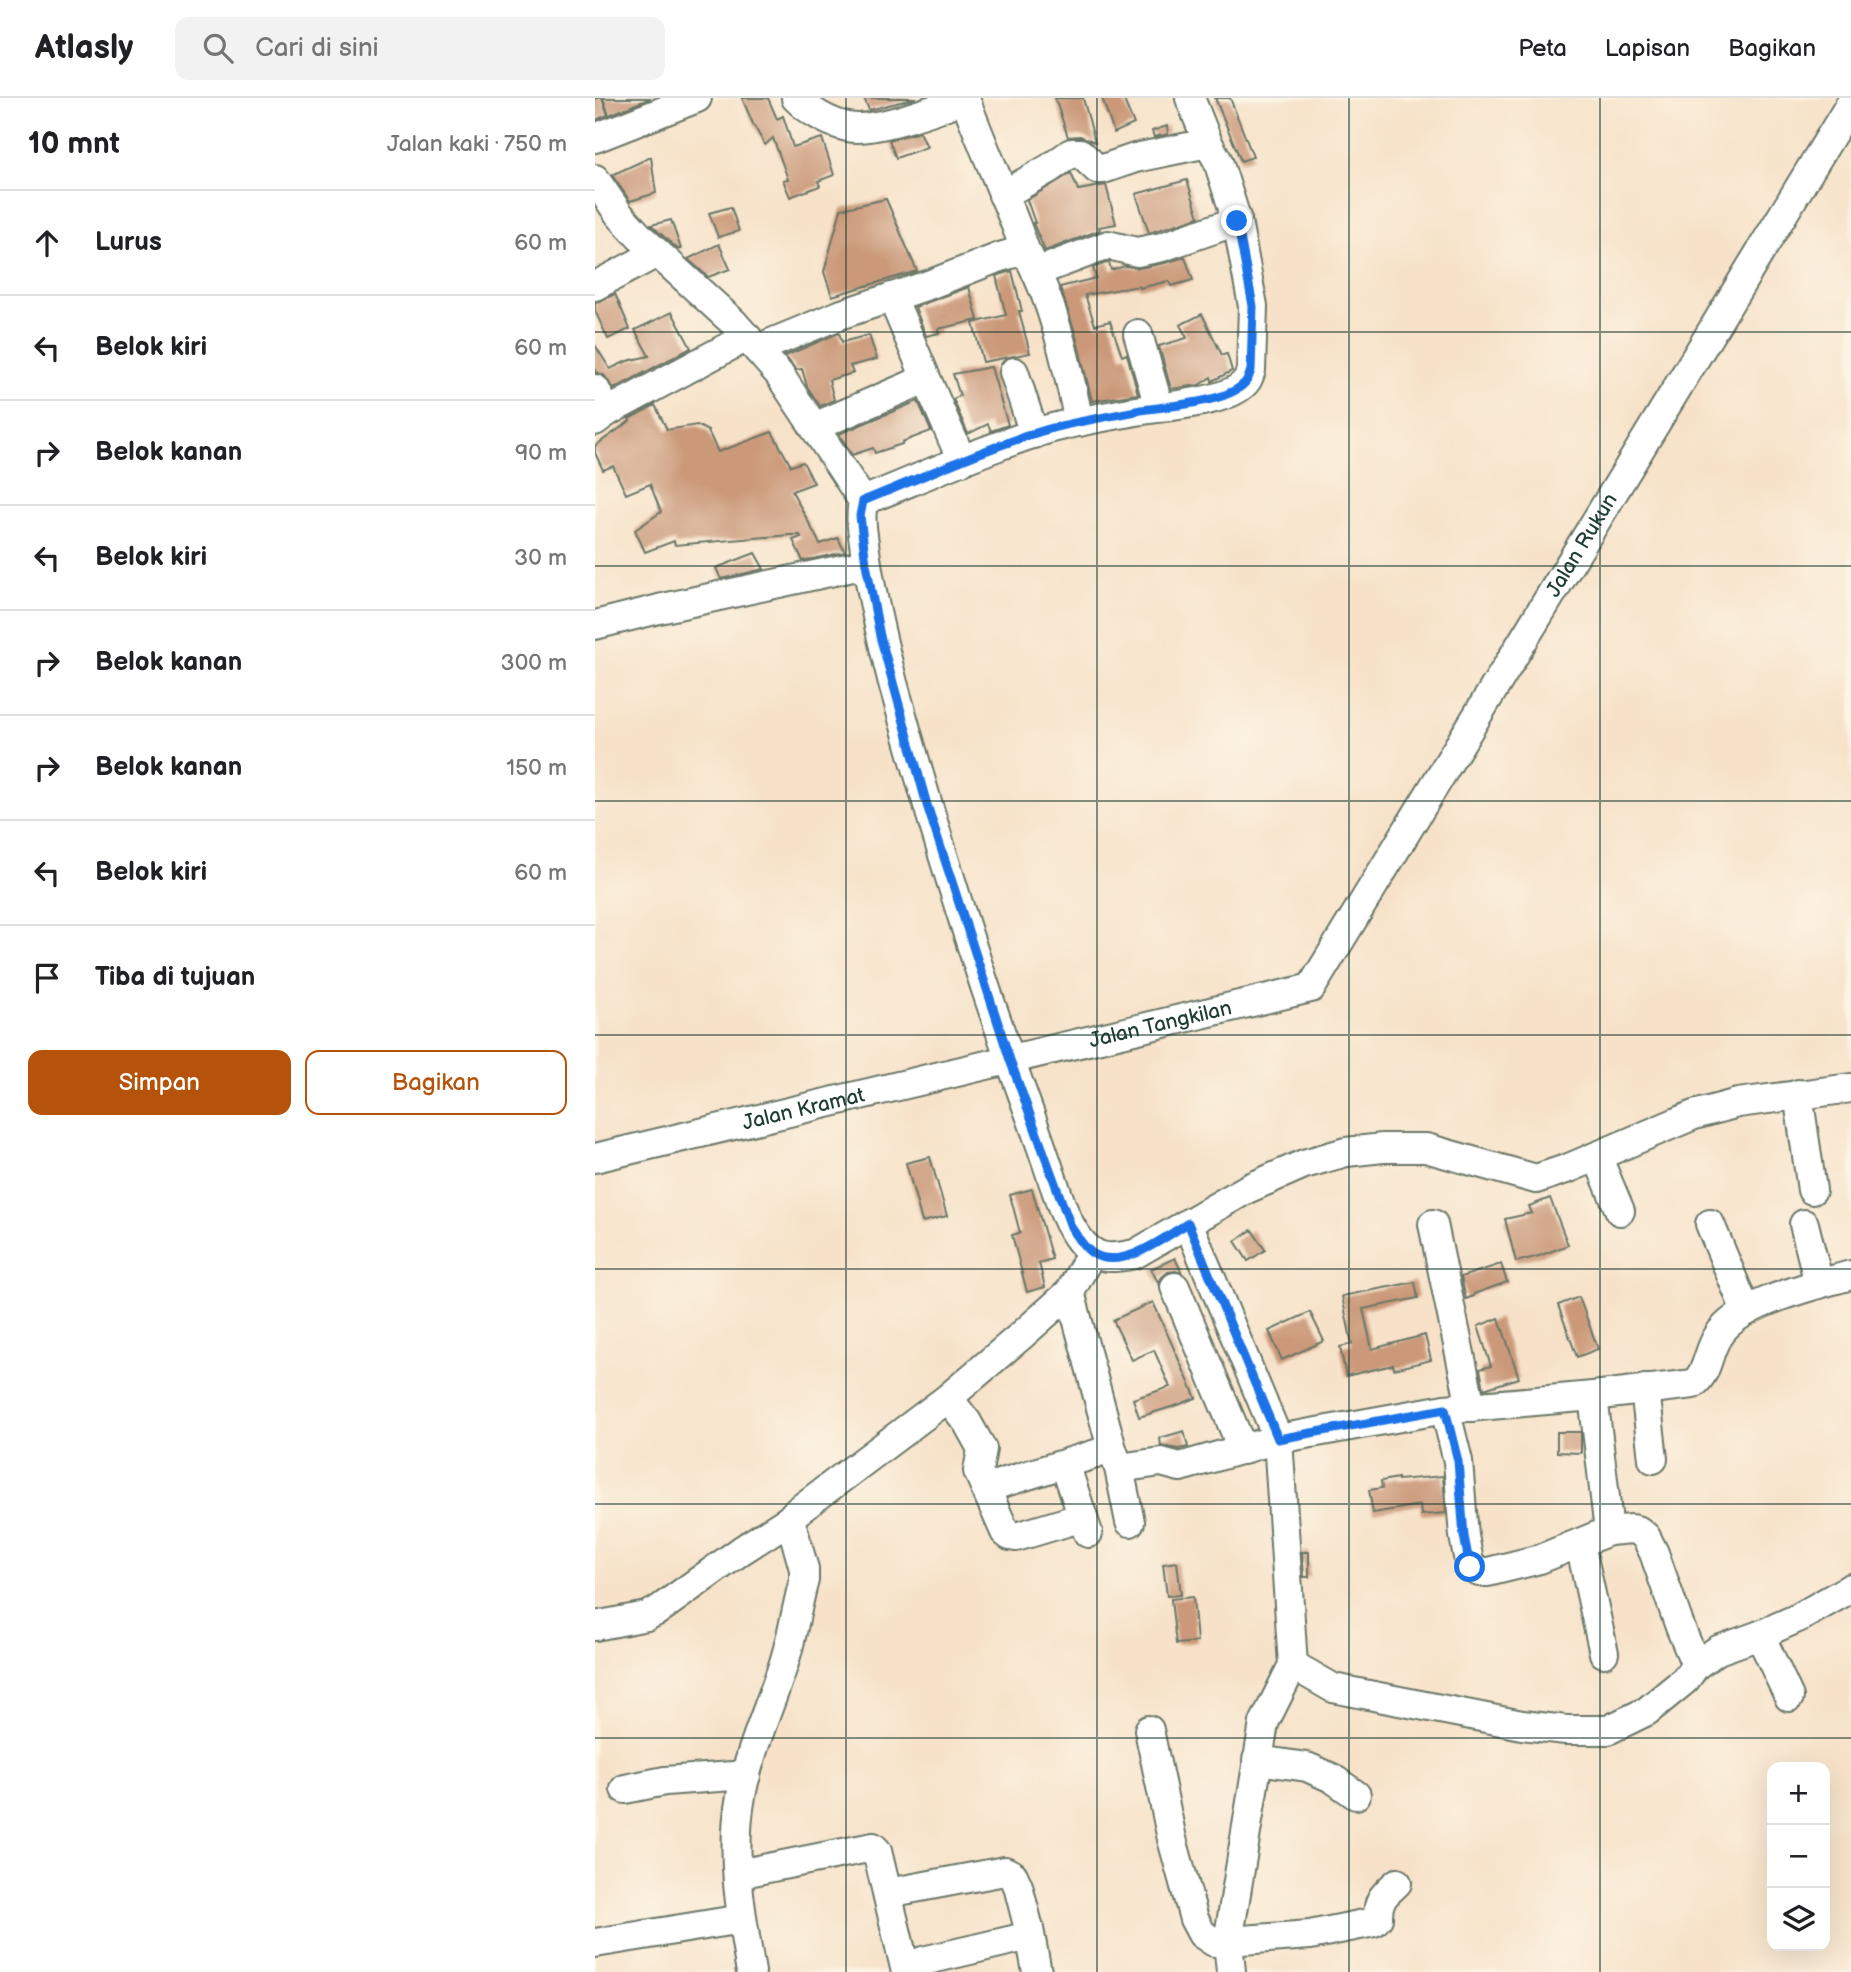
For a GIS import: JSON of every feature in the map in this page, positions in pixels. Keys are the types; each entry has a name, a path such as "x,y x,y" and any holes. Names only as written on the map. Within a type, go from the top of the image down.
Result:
{"street":[{"path":"595,138 697,98"},
{"path":"796,98 833,122 858,128 884,124 965,99 1048,304 1069,372 1079,422"},
{"path":"863,501 1034,434 1079,422 1159,407 1192,404 1237,390 1247,380 1251,370 1253,306 1237,221 1218,161 1190,98"},
{"name":"Jalan Rukun","path":"1311,988 1851,103"},
{"path":"1003,195 1071,153 1080,153 1097,169 1103,169 1135,158 1208,143"},
{"path":"596,185 619,214 657,253 733,322 779,374 863,501 860,516 866,564 880,636 927,805 1010,1060 1071,1227 1080,1241 1092,1252 1104,1258 1135,1254 1247,1189 1304,1164 1346,1152 1383,1148 1426,1148 1536,1179 1549,1176 1694,1115 1738,1103 1851,1088"},
{"path":"599,408 752,343 892,297 1000,257 1030,261 1108,245 1137,252 1162,247 1237,221"},
{"path":"595,286 657,253"},
{"path":"892,297 962,461"},
{"path":"1138,334 1159,407"},
{"path":"814,427 915,384 923,372"},
{"path":"1014,372 1034,434"},
{"path":"595,625 866,564"},
{"name":"Jalan Tangkilan","path":"1010,1060 1311,988"},
{"name":"Jalan Kramat","path":"595,1158 1010,1060"},
{"path":"1798,1094 1812,1190"},
{"path":"1597,1156 1620,1211"},
{"path":"1188,1223 1278,1439 1293,1665 1263,1723 1227,1942 1231,1972"},
{"path":"1433,1224 1458,1408 1458,1461 1464,1536 1470,1567 1479,1572 1488,1572 1540,1559 1609,1531 1639,1531 1646,1537 1654,1553 1696,1665"},
{"path":"1710,1224 1746,1311"},
{"path":"1804,1224 1819,1284"},
{"path":"595,1626 647,1616 657,1611 790,1519 948,1398 1070,1293 1092,1252"},
{"path":"986,1488 1065,1464 1116,1459 1161,1462 1180,1467 1278,1439 1458,1408 1693,1384 1700,1379 1717,1336 1735,1318 1761,1303 1851,1275"},
{"path":"1175,1287 1243,1450"},
{"path":"1070,1293 1116,1459 1130,1522"},
{"path":"1645,1389 1653,1459"},
{"path":"1593,1396 1609,1531"},
{"path":"948,1398 967,1422 982,1449 978,1471 1005,1532 1010,1536 1086,1525 1065,1464"},
{"path":"751,1972 738,1874 740,1798 749,1762 784,1664 804,1580 804,1569 790,1519"},
{"path":"1580,1544 1604,1653"},
{"path":"1293,1665 1333,1688 1509,1723 1566,1730 1608,1730 1647,1711 1685,1680 1696,1665 1718,1650 1800,1617 1851,1588"},
{"path":"1760,1635 1789,1697"},
{"path":"1149,1730 1172,1839 1194,1919 1202,1934 1214,1942 1310,1935 1374,1922 1378,1918 1378,1904 1382,1897 1397,1883"},
{"path":"1257,1760 1307,1767 1332,1779 1356,1796"},
{"path":"625,1789 665,1781 746,1775"},
{"path":"738,1874 873,1847 877,1851 888,1893 915,1966 1030,1936"},
{"path":"888,1893 1005,1871 1013,1875 1018,1886 1037,1972"},
{"path":"595,1943 742,1919"}],"building":[{"path":"595,98 602,98 608,115 595,120"},
{"path":"603,98 651,98 609,115"},
{"path":"742,98 768,98 777,119 783,116 793,147 822,138 834,175 818,181 820,186 790,197 783,180 788,179 773,138 765,145"},
{"path":"864,98 916,98 869,110"},
{"path":"1055,98 1083,98 1095,142 1080,136 1068,137"},
{"path":"1102,98 1123,98 1134,124 1114,133"},
{"path":"1215,98 1230,98 1253,157 1241,161"},
{"path":"1167,126 1168,134 1154,137 1152,131"},
{"path":"920,132 927,147 896,158 889,140"},
{"path":"651,157 656,193 630,201 612,175"},
{"path":"1071,173 1078,190 1106,185 1116,224 1099,227 1100,230 1045,251 1027,200"},
{"path":"1187,180 1199,217 1149,233 1136,194"},
{"path":"886,199 917,271 832,296 824,272 841,209"},
{"path":"731,207 739,231 718,237 709,213"},
{"path":"671,220 681,249 651,225"},
{"path":"719,244 730,269 708,277 688,259"},
{"path":"1185,257 1193,280 1171,286 1169,281 1140,288 1139,286 1085,295 1095,325 1110,321 1122,356 1127,354 1138,394 1092,401 1075,332 1060,287 1096,278 1093,268 1109,262 1111,270 1125,266 1140,268"},
{"path":"1012,271 1030,353 983,362 973,323 1006,315 996,276"},
{"path":"969,287 978,320 938,329 939,333 926,336 915,307"},
{"path":"615,294 630,329 608,339 595,311 595,303"},
{"path":"672,312 691,348 614,389 604,375 595,372 595,345 610,369 627,361 649,356 635,330"},
{"path":"1202,314 1222,355 1227,354 1232,371 1212,381 1211,377 1199,385 1171,389 1159,346 1187,338 1180,325"},
{"path":"839,333 842,342 869,335 877,359 850,366 853,373 829,380 834,400 820,406 807,386 802,369 796,370 785,356"},
{"path":"991,367 1008,425 991,431 988,424 968,434 953,399 960,396 953,374"},
{"path":"918,401 931,431 902,444 875,453 873,448 852,455 839,434"},
{"path":"655,405 667,430 697,425 708,431 718,452 772,432 791,466 803,462 814,483 792,491 820,544 838,538 845,552 803,561 793,540 801,537 800,535 790,535 675,545 674,541 645,552 635,530 661,512 650,484 626,494 613,466 603,470 595,453 595,446 630,421 629,419"},
{"path":"755,553 764,569 721,579 716,568"},
{"path":"930,1157 947,1216 922,1222 906,1163"},
{"path":"1032,1189 1052,1259 1039,1263 1045,1287 1027,1292 1012,1235 1020,1233 1010,1195"},
{"path":"1550,1198 1568,1245 1516,1262 1505,1219 1532,1213 1529,1206"},
{"path":"1252,1230 1265,1250 1248,1261 1235,1241"},
{"path":"1175,1258 1182,1273 1168,1272 1159,1284 1151,1269"},
{"path":"1501,1264 1507,1282 1466,1299 1461,1277"},
{"path":"1415,1282 1418,1298 1363,1309 1372,1349 1425,1335 1431,1360 1394,1369 1393,1365 1346,1376 1340,1347 1352,1344 1342,1296"},
{"path":"1579,1297 1598,1349 1577,1357 1558,1305"},
{"path":"1153,1302 1196,1398 1139,1417 1133,1399 1170,1387 1154,1350 1132,1360 1113,1320"},
{"path":"1310,1312 1324,1341 1282,1360 1269,1331"},
{"path":"1499,1318 1519,1378 1484,1389 1480,1369 1491,1366 1478,1326"},
{"path":"1184,1431 1188,1447 1179,1449 1161,1446 1160,1438"},
{"path":"1557,1432 1581,1432 1581,1453 1557,1452"},
{"path":"1443,1476 1446,1513 1421,1515 1420,1505 1373,1513 1369,1490 1382,1488 1381,1481"},
{"path":"1302,1552 1309,1552 1309,1577 1304,1577"},
{"path":"1177,1562 1181,1595 1167,1596 1163,1564"},
{"path":"1193,1597 1197,1642 1176,1644 1171,1599"}],"route":[{"path":"1237,221 1253,306 1251,370 1247,380 1237,390 1192,404 1159,407 1045,430 863,501 860,516 866,564 880,636 927,805 1010,1060 1071,1227 1080,1241 1092,1252 1104,1258 1117,1258 1135,1254 1188,1223 1278,1439 1445,1409 1458,1461 1464,1536 1470,1567"}]}
